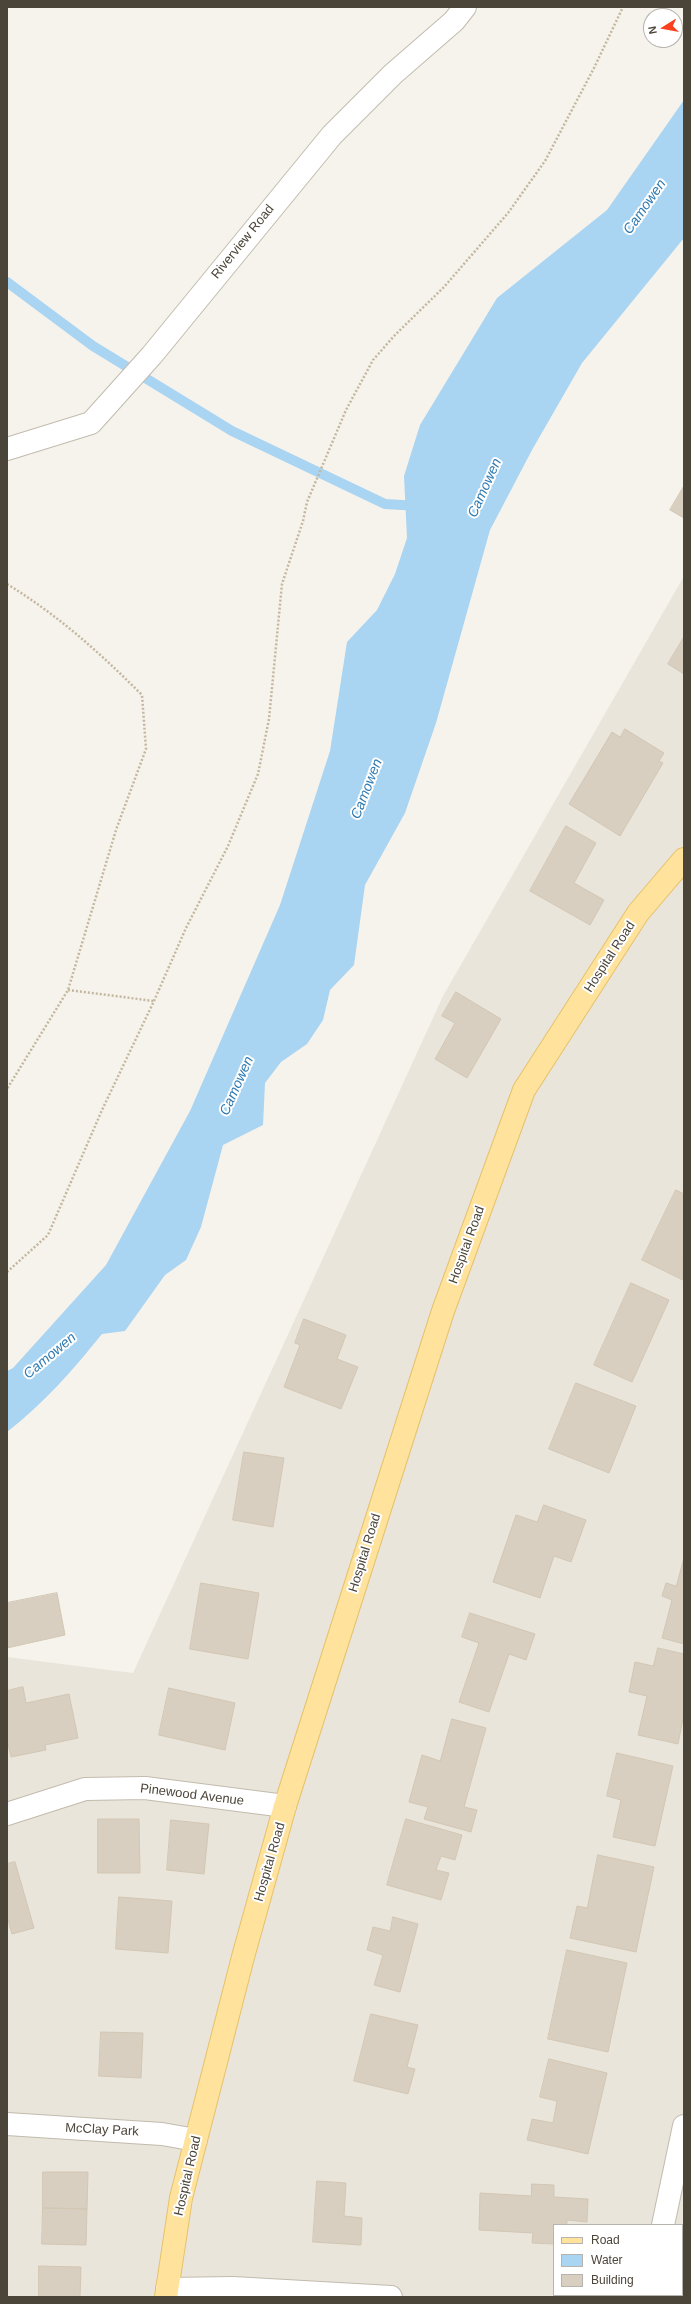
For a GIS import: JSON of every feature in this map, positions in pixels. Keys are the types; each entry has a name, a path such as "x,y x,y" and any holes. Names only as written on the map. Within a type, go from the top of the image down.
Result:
{"main road":[{"name":"Hospital Road","path":"166,2293 181,2198 243,1957 285,1806 407,1418 443,1311 524,1090 638,913 684,859"}],"street":[{"name":"Riverview Road","path":"7,449 91,422 152,355 332,135 393,74 454,21 465,7"},
{"name":"Pinewood Avenue","path":"7,1814 84,1790 138,1788 285,1806"},
{"name":"McClay Park","path":"7,2124 162,2134 196,2140"},
{"path":"663,2224 684,2126"},
{"path":"166,2293 233,2288 391,2297"}],"path":[{"path":"7,1272 48,1234 102,1110 154,1001 186,928 228,846 258,774 269,719 282,584 303,521 307,502 346,410 373,360 395,335 444,287 508,213 544,161 594,68 623,7"},
{"path":"7,584 42,605 99,653 142,695 146,749 116,830 68,990 7,1089"},
{"path":"68,990 154,1001"}],"shaded area":[{"path":"684,576 684,2297 7,2297 7,1657 133,1673 443,996"}],"water":[{"name":"Camowen","path":"684,100 684,238 582,363 532,450 490,530 436,723 405,813 365,885 354,965 330,990 323,1020 307,1044 281,1062 265,1083 263,1125 223,1145 201,1227 186,1260 165,1275 125,1331 102,1334 58,1386 21,1421 7,1432 7,1371 13,1368 106,1265 190,1111 280,905 330,751 347,642 377,610 395,574 407,538 404,476 420,425 497,298 607,210"}],"building":[{"path":"684,486 684,518 670,510"},
{"path":"684,637 684,674 668,664"},
{"path":"625,729 664,753 659,761 663,763 620,836 569,804 612,732 620,737"},
{"path":"566,826 596,843 574,883 604,900 590,925 530,891"},
{"path":"456,992 501,1019 467,1078 435,1059 455,1023 442,1016"},
{"path":"676,1190 684,1194 683,1280 642,1260"},
{"path":"631,1283 669,1300 632,1382 594,1365"},
{"path":"304,1319 346,1335 337,1359 358,1367 341,1409 284,1387 300,1345 295,1343"},
{"path":"576,1383 636,1406 609,1473 549,1449"},
{"path":"244,1452 284,1458 273,1527 233,1520"},
{"path":"544,1505 586,1520 571,1562 554,1556 540,1598 493,1582 516,1515 537,1522"},
{"path":"684,1558 684,1644 662,1638 672,1600 662,1596 666,1583 676,1586"},
{"path":"201,1583 259,1593 248,1659 190,1649"},
{"path":"57,1593 65,1635 7,1648 7,1603"},
{"path":"470,1613 535,1634 526,1660 509,1654 489,1712 459,1702 479,1643 462,1637"},
{"path":"658,1648 684,1654 684,1714 678,1744 638,1735 647,1696 629,1692 635,1662 653,1666"},
{"path":"23,1687 26,1703 69,1694 78,1738 45,1745 46,1750 11,1757 7,1739 7,1691"},
{"path":"169,1688 235,1703 225,1750 159,1735"},
{"path":"452,1719 486,1728 464,1807 477,1810 471,1832 424,1819 428,1807 409,1802 422,1755 440,1761"},
{"path":"617,1753 673,1766 655,1846 613,1837 621,1800 607,1796"},
{"path":"98,1819 139,1819 140,1873 98,1873"},
{"path":"406,1819 462,1835 455,1860 441,1856 436,1870 449,1873 441,1900 387,1885"},
{"path":"171,1820 209,1824 204,1874 167,1870"},
{"path":"598,1855 654,1867 636,1952 570,1938 577,1906 587,1908"},
{"path":"15,1862 34,1928 12,1934 7,1916 7,1864"},
{"path":"119,1897 172,1901 168,1953 116,1949"},
{"path":"393,1917 418,1924 400,1992 374,1985 383,1955 367,1950 373,1927 390,1931"},
{"path":"567,1950 627,1963 608,2052 548,2039"},
{"path":"371,2014 418,2025 407,2067 415,2069 408,2094 354,2081"},
{"path":"101,2032 143,2033 141,2078 99,2076"},
{"path":"549,2059 607,2073 588,2154 527,2140 532,2119 553,2123 557,2101 540,2097"},
{"path":"43,2172 88,2172 87,2209 43,2208"},
{"path":"317,2181 346,2183 344,2216 362,2218 361,2245 313,2242"},
{"path":"532,2184 554,2185 554,2197 588,2199 587,2222 567,2220 567,2224 553,2224 553,2244 532,2243 533,2233 479,2230 480,2193 531,2196"},
{"path":"43,2208 87,2209 86,2245 42,2244"},
{"path":"39,2266 81,2267 80,2297 39,2297"}],"waterway":[{"path":"7,282 93,346 232,431 385,504 419,506"}]}
